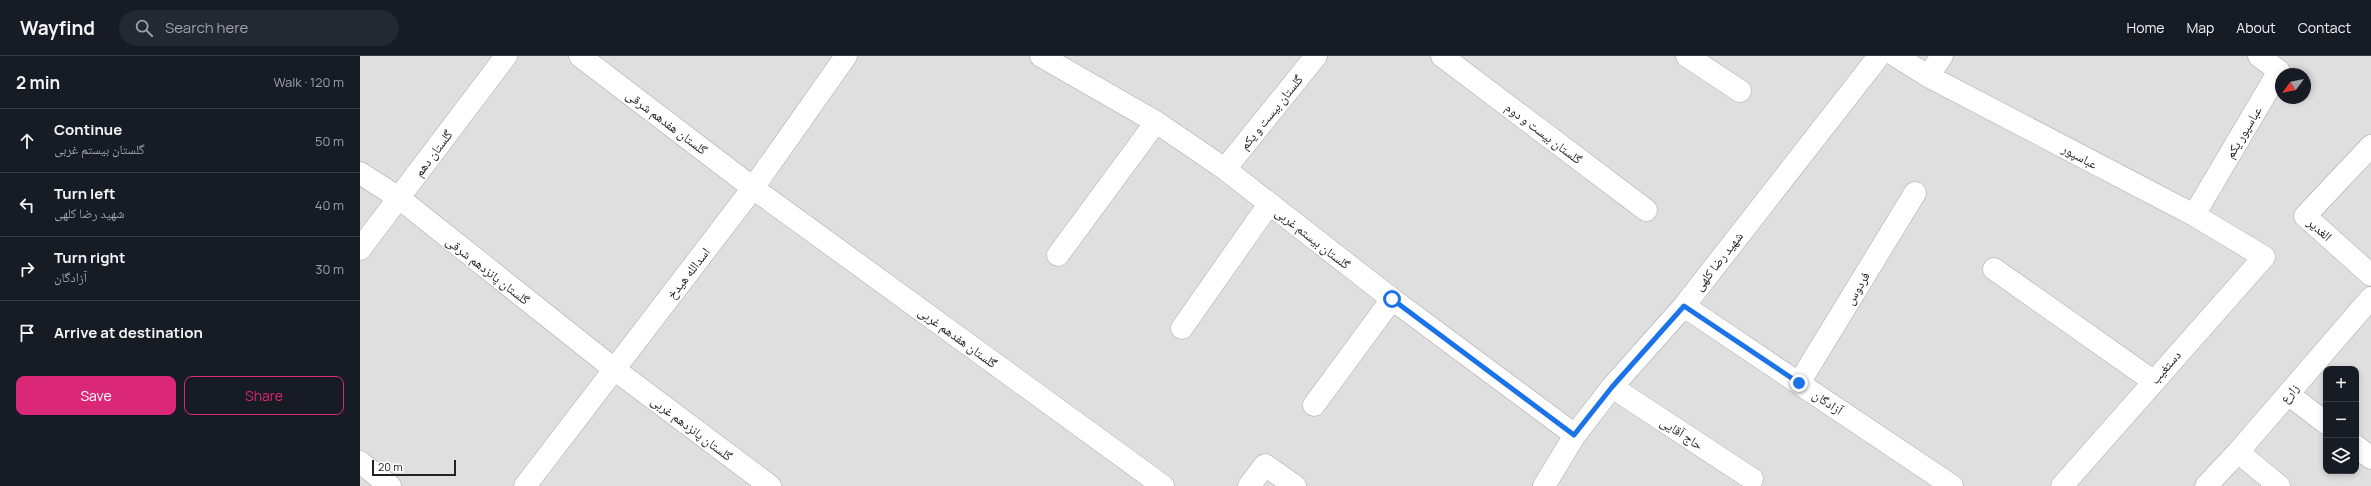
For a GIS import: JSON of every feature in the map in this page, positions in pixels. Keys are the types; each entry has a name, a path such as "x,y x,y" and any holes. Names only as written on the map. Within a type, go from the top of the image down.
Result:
{"street":[{"name":"گلستان دهم","path":"360,249 506,56"},
{"name":"گلستان هفدهم شرقی","path":"580,56 753,188"},
{"name":"گلستان بیستم غربی","path":"1041,56 1156,122 1225,169 1392,299 1574,435"},
{"name":"گلستان بیست و یکم","path":"1225,169 1316,56"},
{"name":"گلستان بیست و دوم","path":"1442,56 1646,210"},
{"path":"1687,56 1740,92"},
{"name":"شهید رضا کلهی","path":"1544,486 1574,435 1612,387 1684,306 1879,56"},
{"name":"عباسپور","path":"1896,56 1928,76 2194,215 2264,257"},
{"path":"1928,76 1942,56"},
{"name":"عباسپور یکم","path":"2194,215 2279,71 2259,56"},
{"name":"اسدالله هیدخ","path":"525,486 753,188 838,59"},
{"path":"1058,255 1156,122"},
{"name":"الغدیر","path":"2371,146 2305,216 2371,275"},
{"name":"گلستان پانزدهم شرقی","path":"360,173 399,198 614,369"},
{"name":"گلستان هفدهم غربی","path":"753,188 1163,486"},
{"name":"فردوس","path":"1799,383 1915,193"},
{"path":"1182,328 1269,204"},
{"name":"دستغیب","path":"2070,484 2153,380 2264,257"},
{"path":"1994,269 2153,380"},
{"name":"زارع","path":"2206,486 2238,452 2371,298"},
{"path":"1314,405 1392,299"},
{"name":"آزادگان","path":"1684,306 1952,486"},
{"name":"گلستان پانزدهم غربی","path":"614,369 770,486"},
{"name":"حاج آقایی","path":"1612,387 1752,479"},
{"path":"2288,394 2323,421"},
{"path":"2359,448 2371,458"},
{"path":"2238,452 2279,486"},
{"path":"360,462 390,486"},
{"path":"1249,486 1265,466 1295,486"}],"shaded area":[{"path":"360,56 2371,56 2371,486 360,486"}],"route":[{"path":"1392,299 1574,435 1612,387 1684,306 1799,383"}]}
